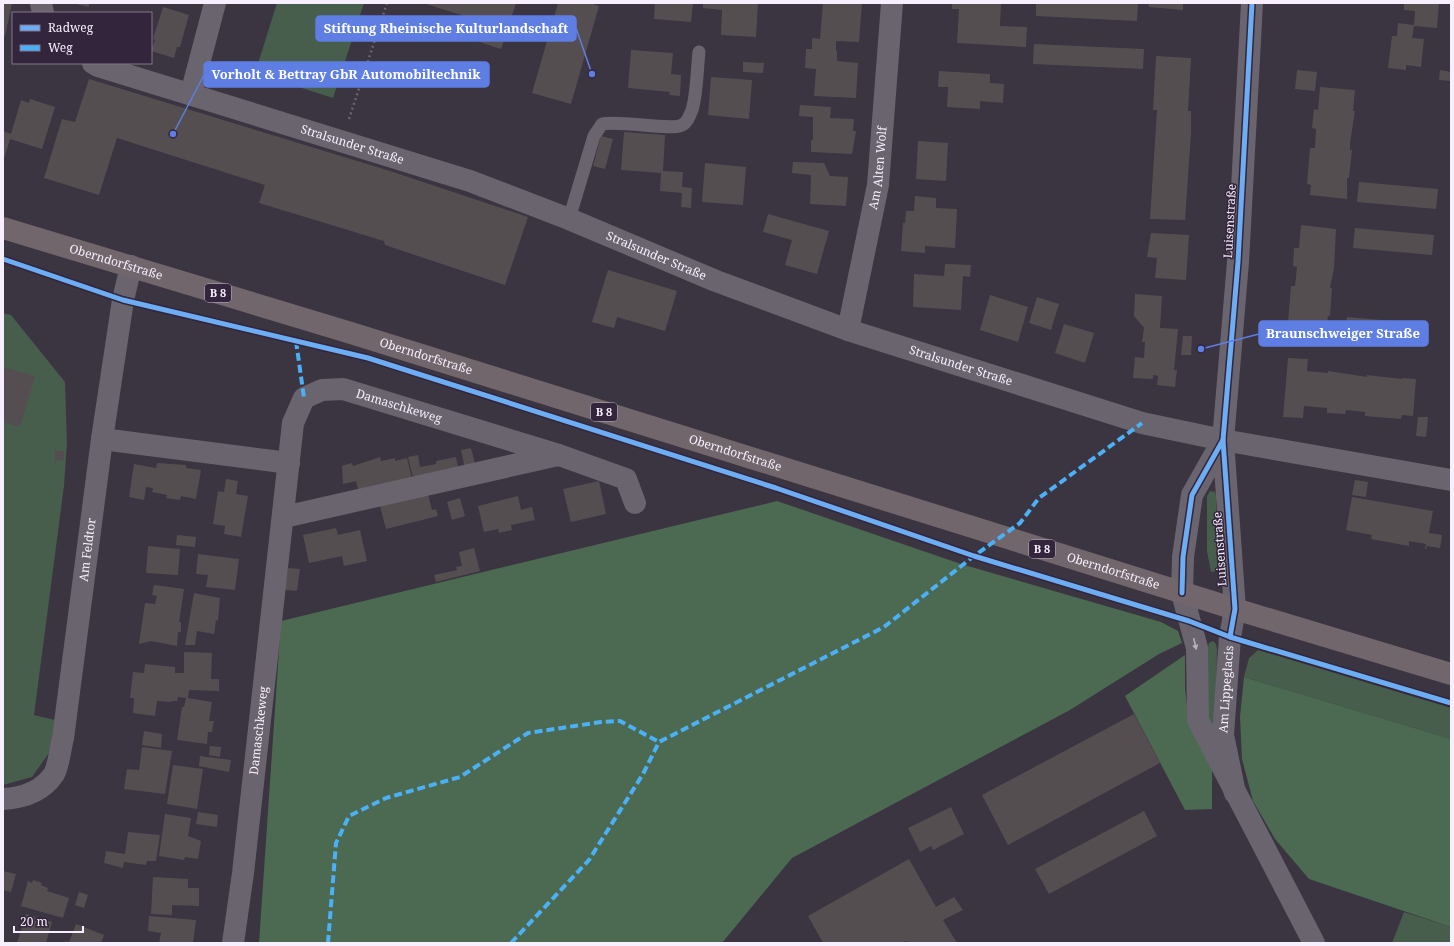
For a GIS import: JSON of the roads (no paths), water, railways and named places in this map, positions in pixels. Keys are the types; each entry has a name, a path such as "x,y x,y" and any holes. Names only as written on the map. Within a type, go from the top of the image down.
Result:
{"main road":[{"name":"Oberndorfstraße","path":"9,230 358,335 1182,593 1451,674"}],"street":[{"path":"191,94 216,3"},
{"name":"Am Alten Wolf","path":"848,330 878,184 892,3"},
{"name":"Luisenstraße","path":"1235,609 1223,440 1238,262 1252,3"},
{"name":"Stralsunder Straße","path":"95,64 470,181 569,219 716,281 848,330 1142,423 1223,440 1451,480"},
{"name":"Am Feldtor","path":"3,799 18,798 40,789 54,773 63,738 102,438 124,300 131,266"},
{"name":"Damaschkeweg","path":"233,943 243,873 284,517 293,423 304,398 322,390 343,389 559,455 626,479 634,503"},
{"path":"102,438 289,463"},
{"name":"Luisenstraße","path":"1182,593 1183,557 1192,495 1223,440"},
{"path":"284,517 559,455"},
{"name":"Am Lippeglacis","path":"1182,593 1197,648 1198,720 1314,943"},
{"name":"Am Lippeglacis","path":"1235,609 1230,637 1223,735 1235,793"}],"lane":[{"path":"569,219 594,136 602,124 614,122 670,127 680,126 686,122 692,110 699,52"}],"place":[{"name":"Stiftung Rheinische Kulturlandschaft","path":"592,74"},
{"name":"Vorholt & Bettray GbR Automobiltechnik","path":"173,134"},
{"name":"Braunschweiger Straße","path":"1201,349"}]}
